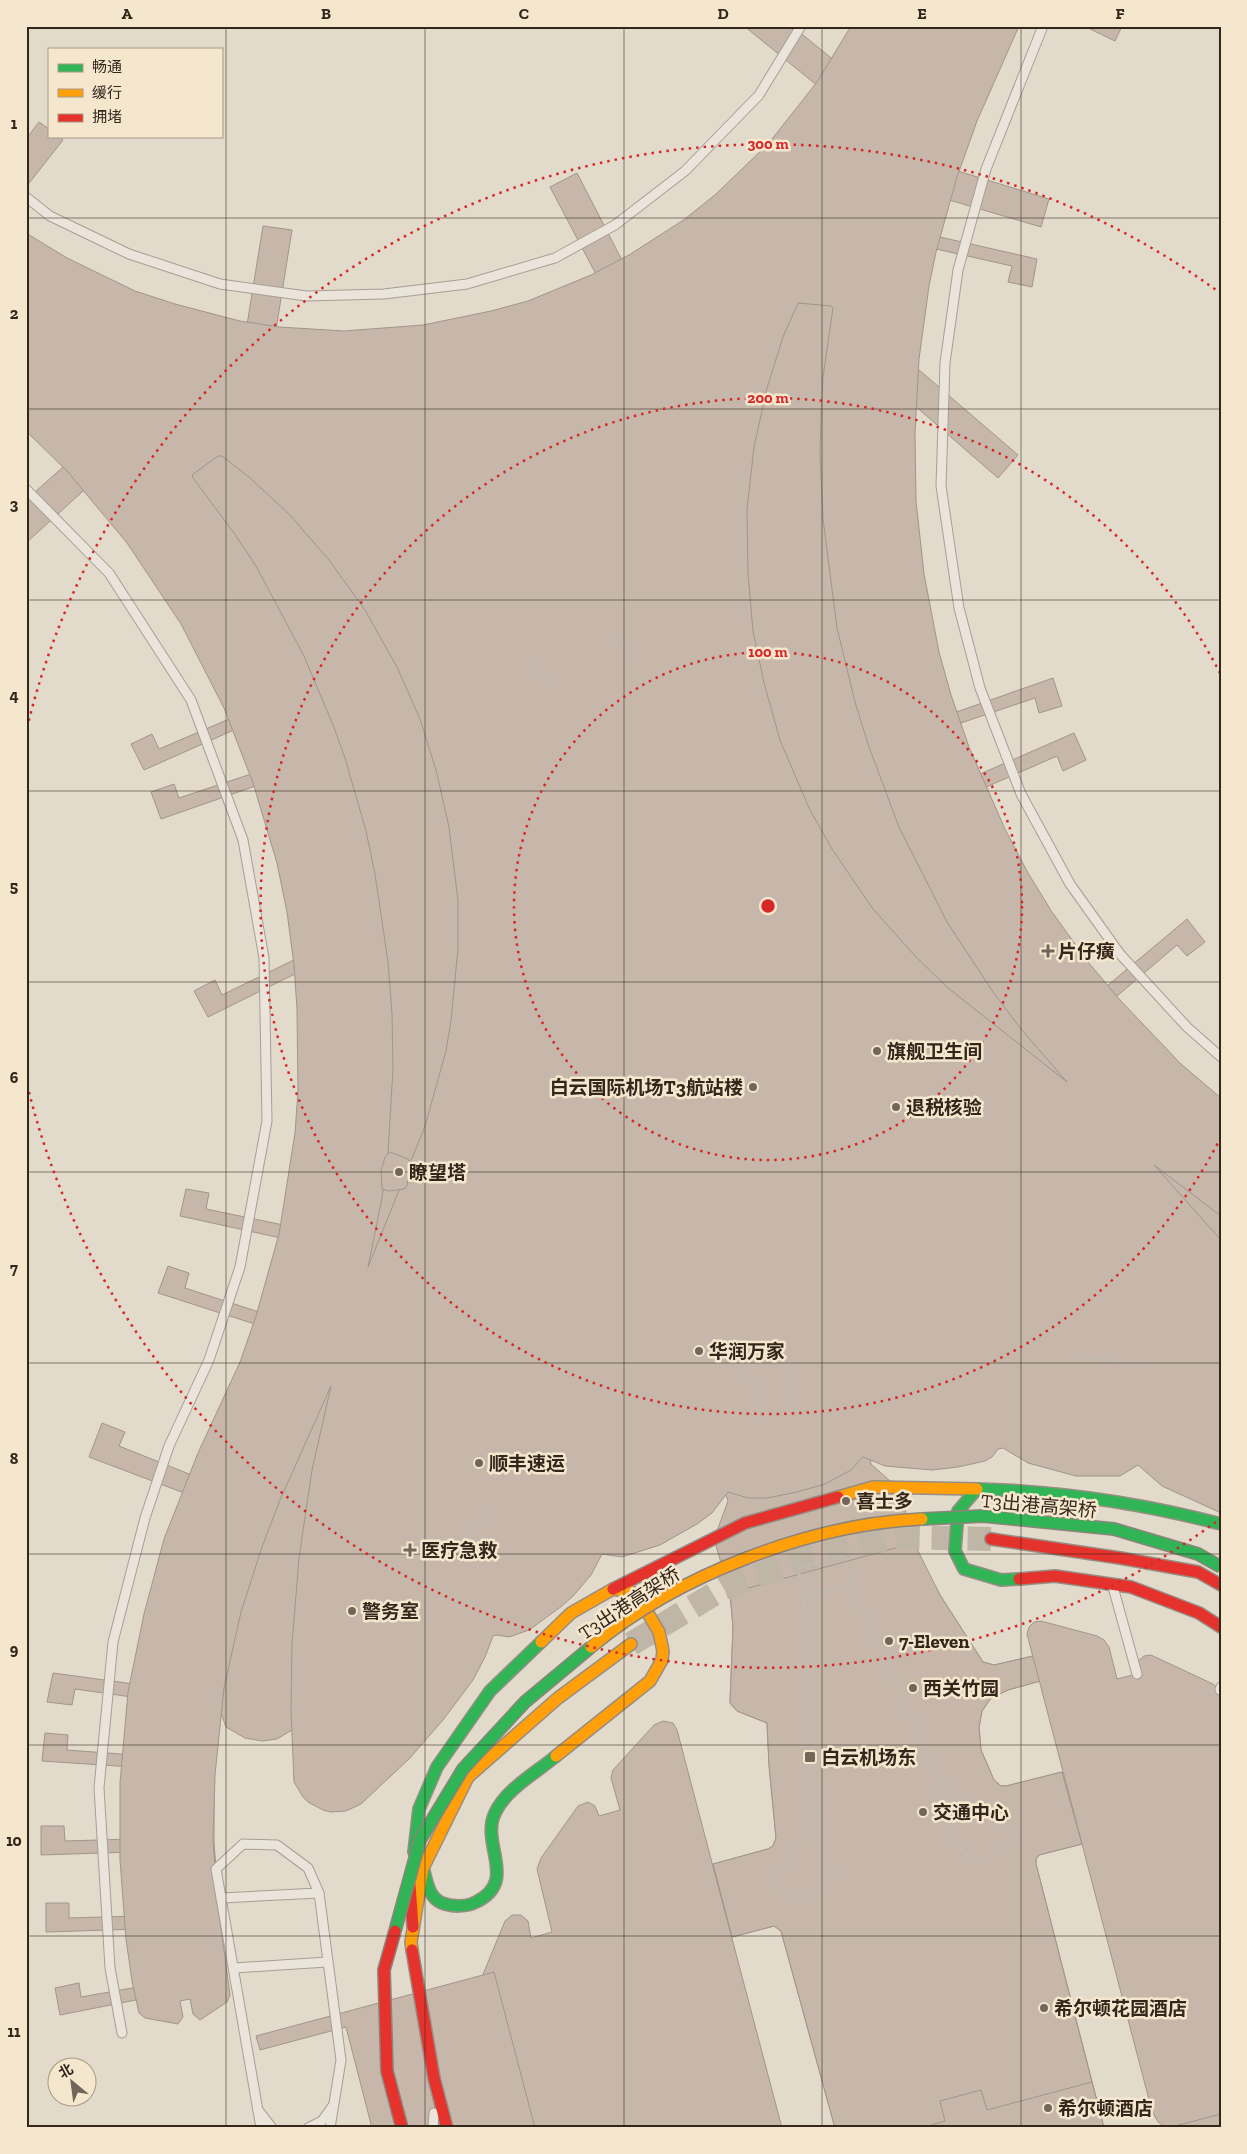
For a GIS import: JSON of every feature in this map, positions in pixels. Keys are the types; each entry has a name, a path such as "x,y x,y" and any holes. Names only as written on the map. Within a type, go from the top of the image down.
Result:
{"main road":[{"path":"413,1926 410,1881 419,1809 437,1767 490,1691 571,1614 612,1589 745,1524 873,1488 1006,1489 1086,1497 1173,1511 1221,1524"},
{"path":"977,1489 958,1511 955,1551 964,1569 1001,1580 1055,1576 1131,1587 1199,1613 1221,1627"},
{"name":"T3出港高架桥","path":"402,2128 387,2071 384,1970 420,1840 463,1769 525,1702 603,1636 663,1598 729,1565 816,1535 897,1520 983,1516 1114,1529 1198,1554 1221,1567"},
{"path":"992,1539 1198,1572 1221,1585"},
{"path":"423,1868 431,1896 442,1903 467,1906 484,1898 495,1884 498,1860 491,1838 492,1819 502,1800 650,1681 662,1659 661,1639 649,1613 632,1592 612,1589"},
{"path":"447,2128 434,2078 411,1942 423,1868 468,1777 558,1698 631,1644"}],"lane":[{"path":"26,197 50,216 129,254 220,284 306,296 384,294 467,284 555,258 615,226 677,177 759,95 801,26"},
{"path":"1042,26 986,169 957,280 945,363 941,486 960,608 980,688 1021,794 1070,884 1120,954 1187,1027 1221,1057"},
{"path":"26,488 109,573 191,700 243,840 264,958 268,1121 240,1268 209,1360 169,1446 145,1518 113,1642 99,1788 110,1968 122,2032"},
{"path":"1112,1584 1137,1674"},
{"path":"261,2128 216,1869 243,1844 277,1845 308,1868 319,1893 341,2060 330,2128"},
{"path":"221,1898 319,1893"},
{"path":"234,1968 328,1962"},
{"path":"434,2078 434,2128"},
{"path":"308,2128 322,2121 334,2104"},
{"path":"258,2110 272,2128"}],"path":[{"path":"622,638 628,663"},
{"path":"540,660 546,683"},
{"path":"1078,1355 1146,1367"},
{"path":"789,1361 799,1413"},
{"path":"749,1372 766,1422"},
{"path":"443,1554 496,1511"},
{"path":"816,1806 777,1885 802,1900 819,1893 834,1874 816,1806 803,1596 798,1568 819,1561 844,1556 853,1583 940,1778 960,1848 970,1858 985,1860 1019,1837 940,1778"},
{"path":"803,1596 853,1583"}],"building":[{"name":"白云国际机场T3航站楼","path":"744,26 792,26 841,66 864,26 1008,26 963,127 948,168 1049,199 1041,227 939,197 931,235 1037,259 1032,287 1008,282 1012,266 927,247 919,281 908,367 918,369 1018,455 998,478 906,398 903,442 907,519 925,637 948,715 1053,678 1062,706 1039,713 1035,698 952,726 971,778 1074,733 1086,760 1063,771 1057,756 977,791 993,829 1024,883 1066,949 1101,991 1187,919 1205,942 1187,956 1177,945 1110,1002 1153,1050 1221,1108 1221,1431 1204,1426 1200,1438 1172,1430 1176,1418 1128,1406 1069,1398 1068,1410 1040,1408 1041,1395 986,1392 932,1393 933,1406 904,1409 903,1395 829,1407 833,1429 864,1422 871,1464 900,1490 914,1543 925,1568 983,1662 994,1665 1033,1656 1040,1681 1008,1690 991,1698 982,1711 979,1727 981,1750 994,1780 1001,1786 1062,1772 1082,1844 1039,1855 1036,1859 1036,1864 1104,2128 835,2128 781,1931 774,1926 732,1937 713,1864 768,1849 773,1846 776,1838 767,1723 737,1711 730,1703 733,1627 730,1593 714,1539 728,1501 714,1461 744,1452 739,1431 666,1459 671,1469 646,1481 641,1470 594,1496 547,1526 553,1535 529,1552 523,1543 472,1584 441,1613 449,1620 428,1641 421,1634 393,1665 346,1725 338,1731 328,1732 317,1728 310,1721 306,1713 292,1730 277,1739 262,1741 245,1738 226,1727 214,1693 207,1767 212,1771 214,1777 214,1843 219,1903 216,1911 210,1914 223,1991 152,2006 151,1997 60,2015 55,1988 79,1983 81,1997 149,1985 139,1929 46,1932 46,1903 69,1903 69,1918 138,1916 132,1852 41,1855 41,1826 64,1826 65,1841 132,1839 133,1767 42,1761 45,1733 68,1735 67,1750 134,1755 139,1698 75,1689 72,1705 47,1702 53,1673 141,1685 154,1621 192,1496 89,1457 102,1423 125,1432 119,1446 199,1478 246,1378 264,1327 158,1293 168,1266 189,1273 185,1288 268,1315 290,1240 180,1216 186,1189 209,1193 206,1209 293,1227 303,1171 309,1105 311,1040 307,968 208,1017 194,991 215,980 222,995 306,954 296,890 278,815 267,782 161,819 151,792 174,784 179,798 263,770 245,725 144,770 131,744 152,734 159,749 241,714 210,651 158,563 93,482 26,543 26,500 72,459 50,435 26,414 26,243 62,266 137,300 176,314 246,331 263,226 292,230 275,336 370,340 444,332 481,323 551,301 599,280 550,187 577,173 625,266 673,239 714,209 775,151 824,91"},
{"name":"白云国际机场T3航站楼","path":"851,26 1019,26 977,121 957,177 936,252 929,286 919,359 915,433 916,501 924,574 939,652 951,695 969,747 1005,829 1028,873 1052,912 1088,962 1120,1000 1181,1064 1221,1098 1221,1216 1154,1165 1221,1240 1221,1513 1162,1486 1138,1465 1120,1476 1076,1476 1028,1463 1003,1448 998,1449 992,1457 985,1461 932,1470 885,1466 863,1457 851,1470 825,1484 797,1492 767,1498 748,1498 728,1492 712,1513 697,1524 660,1545 622,1557 602,1554 591,1575 574,1595 529,1630 509,1637 493,1636 473,1680 443,1720 410,1758 361,1804 346,1811 331,1812 308,1802 294,1782 291,1711 292,1644 299,1558 312,1470 331,1386 280,1500 262,1547 241,1612 224,1688 215,1775 213,1839 217,1899 230,1995 227,2002 200,2020 193,2014 190,1999 180,2001 183,2017 178,2024 145,2018 139,2013 132,1981 126,1939 120,1860 120,1783 128,1692 144,1614 164,1539 198,1453 240,1362 256,1316 279,1234 295,1133 298,1091 297,1009 294,965 287,912 277,863 253,783 224,708 181,624 127,543 67,471 26,431 26,233 67,258 135,291 175,304 240,321 279,327 344,331 423,325 491,311 528,301 591,275 629,255 685,219 716,194 768,144 817,82","holes":["798,303 831,306 833,308 823,377 821,417 820,453 823,519 837,628 855,702 868,744 899,827 947,922 993,992 1021,1029 1067,1082 948,988 915,956 873,909 832,849 809,808 780,740 764,683 753,631 748,574 747,509 754,447 767,388 783,337","218,456 222,456 250,478 289,514 329,560 365,610 397,667 420,719 436,770 449,827 458,901 458,948 446,1051 425,1126 368,1267 382,1198 388,1152 393,1069 392,1014 388,962 375,874 366,831 345,758 304,656 256,566 193,478 192,475"]},
{"path":"1084,26 1122,26 1115,41"},
{"path":"39,122 48,128 48,138 61,138 63,140 26,187 26,139"},
{"name":"瞭望塔","path":"390,1152 408,1159 410,1163 409,1170 420,1172 422,1178 419,1180 408,1178 407,1186 404,1189 389,1191 382,1189 381,1171 385,1157"},
{"name":"交通中心","path":"914,1543 940,1595 983,1662 994,1665 1033,1656 1040,1681 1008,1690 991,1698 982,1711 979,1727 981,1750 994,1780 1001,1786 1062,1772 1082,1844 1039,1855 1036,1859 1036,1864 1097,2102 1001,2128 835,2128 781,1931 774,1926 732,1937 713,1864 768,1849 773,1846 776,1838 767,1723 737,1711 730,1703 733,1627 730,1593"},
{"path":"1041,1621 1097,1636 1104,1640 1109,1647 1117,1679 1137,1674 1138,1661 1144,1656 1151,1655 1213,1684 1220,1690 1221,2128 1167,2128 1158,2122 1152,2111 1027,1634 1029,1627 1034,1622"},
{"path":"663,1721 673,1723 677,1730 782,2128 493,2128 466,2025 470,2006 505,1921 512,1915 521,1915 528,1921 531,1938 552,1932 537,1869 541,1858 578,1806 588,1802 595,1806 599,1816 620,1810 611,1778 613,1770 654,1725"},
{"path":"494,1972 535,2128 372,2128 346,2027 260,2050 256,2036"},
{"name":"希尔顿酒店","path":"1092,2082 1104,2128 921,2128 945,2121 940,2101 981,2090 987,2110"},
{"path":"1221,2114 1221,2128 1167,2128"}],"tunnel":[{"path":"631,1644 724,1588 821,1553 896,1537 991,1539"}],"traffic: fast":[{"path":"1019,1579 1001,1580 964,1569 955,1551 958,1511 977,1489 1039,1492 1100,1499 1161,1510 1221,1524"},
{"path":"922,1519 983,1516 1114,1529 1198,1554 1221,1567"},
{"path":"414,1852 419,1809 437,1767 490,1691 541,1642"},
{"path":"395,1931 420,1840 463,1769 525,1702 591,1647"},
{"path":"423,1868 431,1893 442,1903 464,1906 476,1902 489,1893 495,1884 497,1873 492,1837 495,1813 506,1796 556,1756"}],"traffic: slow":[{"path":"838,1497 873,1487 977,1489"},
{"path":"591,1647 625,1621 663,1597 704,1576 747,1558 791,1543 836,1531 879,1523 922,1519"},
{"path":"541,1642 571,1613 613,1589 632,1592 659,1632 663,1651 662,1660 650,1681 556,1756"},
{"path":"412,1950 411,1942 423,1868 468,1777 558,1698 631,1644"}],"traffic: jam":[{"path":"613,1589 745,1523 838,1497"},
{"path":"991,1539 1120,1558 1198,1572 1221,1585"},
{"path":"1019,1579 1055,1576 1131,1587 1199,1613 1221,1627"},
{"path":"410,1885 413,1927"},
{"path":"395,1931 384,1970 387,2071 402,2128"},
{"path":"412,1950 434,2078 447,2128"}],"place":[{"name":"片仔癀","path":"1048,951"},
{"name":"旗舰卫生间","path":"877,1051"},
{"name":"白云国际机场T3航站楼","path":"753,1087"},
{"name":"退税核验","path":"896,1107"},
{"name":"瞭望塔","path":"399,1172"},
{"name":"华润万家","path":"699,1351"},
{"name":"顺丰速运","path":"479,1463"},
{"name":"喜士多","path":"846,1501"},
{"name":"医疗急救","path":"410,1550"},
{"name":"警务室","path":"352,1611"},
{"name":"7-Eleven","path":"889,1641"},
{"name":"西关竹园","path":"913,1688"},
{"name":"白云机场东","path":"810,1757"},
{"name":"交通中心","path":"923,1812"},
{"name":"希尔顿花园酒店","path":"1044,2008"},
{"name":"希尔顿酒店","path":"1048,2108"}]}
